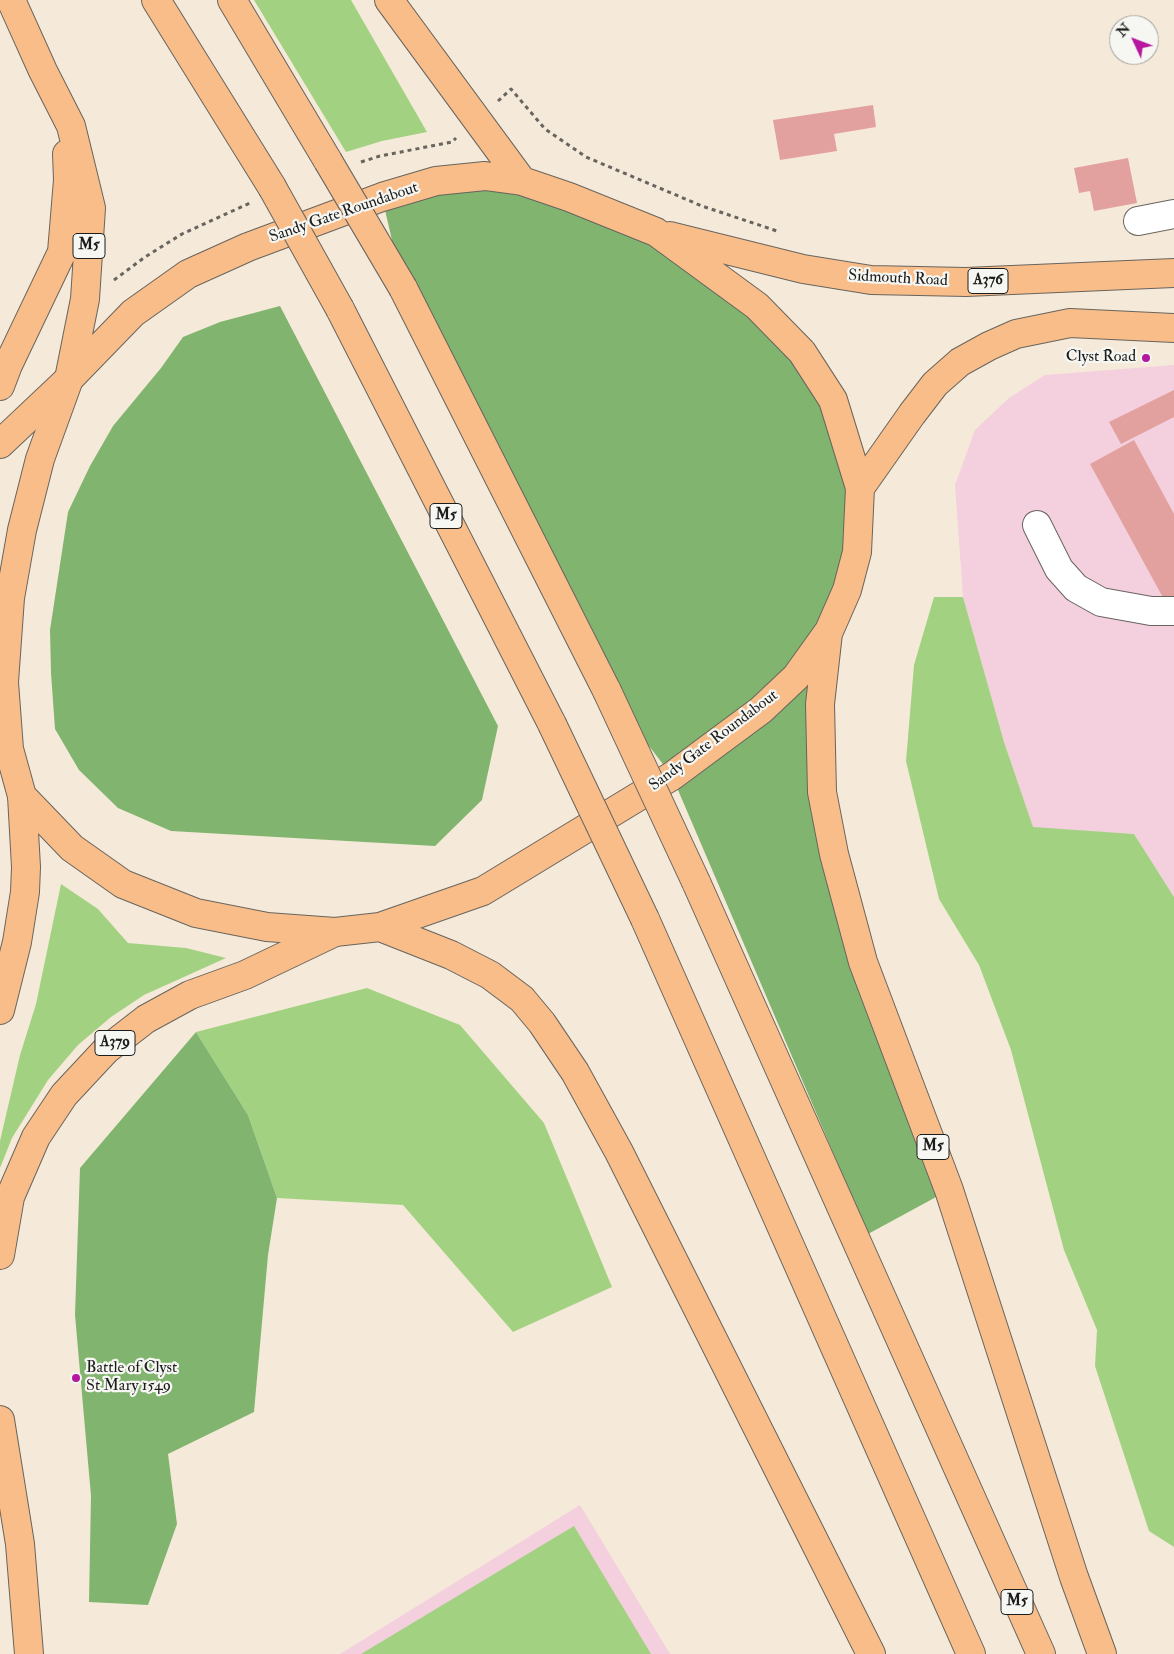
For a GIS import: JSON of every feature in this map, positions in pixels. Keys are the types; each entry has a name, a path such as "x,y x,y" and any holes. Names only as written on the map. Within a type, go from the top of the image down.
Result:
{"main road":[{"name":"M5","path":"11,0 71,126 92,208 85,299 69,379"},
{"name":"M5","path":"156,0 272,187 340,309 552,724 645,919 971,1654"},
{"name":"M5","path":"232,0 403,288 607,691 696,882 1041,1654"},
{"path":"388,0 522,181"},
{"name":"M5","path":"0,386 8,365 62,252 68,180 65,116"},
{"name":"Sandy Gate Roundabout","path":"485,176 522,181 656,232 757,306 802,352 833,400 860,488 857,552 847,590 828,631 796,677 760,710 672,776 483,891 380,927 335,932 267,927 196,913 123,884 72,848 20,792 9,749 4,682 10,598 22,530 40,459 69,379 133,313 188,274 248,247 382,197 436,181 485,176"},
{"name":"Sidmouth Road","path":"656,232 803,270 871,280 966,282 1174,273"},
{"path":"860,488 934,384 960,362 989,346 1016,334 1070,323 1174,328"},
{"path":"0,444 69,379"},
{"name":"M5","path":"828,631 820,704 822,792 834,854 863,962 949,1190 1071,1567 1102,1654"},
{"path":"0,767 20,792 26,867 25,892 17,942 0,1010"},
{"path":"380,927 451,955 490,975 522,999 542,1023 575,1072 619,1152 870,1654"},
{"name":"A379","path":"0,1255 10,1196 36,1137 64,1095 106,1050 146,1019 190,995 245,975 335,932"},
{"path":"0,1420 20,1544 29,1654"}],"lane":[{"path":"1138,221 1174,214"},
{"path":"1038,525 1059,568 1076,588 1101,602 1151,611 1174,611"}],"path":[{"path":"476,120 511,89 545,129 586,157 702,206 783,233"}],"shaded area":[{"path":"1174,365 1174,897 1134,834 1033,828 1004,742 963,597 955,485 975,430 1009,398 1045,375"},
{"path":"580,1505 670,1654 340,1654"}],"green space":[{"path":"254,0 351,0 427,132 382,141 346,152"},
{"path":"485,176 656,232 802,352 860,488 822,792 949,1190 868,1234 672,776 607,691 403,288 382,197"},
{"path":"280,306 498,726 482,800 435,846 171,831 118,808 79,770 55,729 50,630 68,512 90,466 113,426 161,368 183,337 220,322"},
{"path":"934,597 963,597 1004,742 1033,827 1134,834 1174,897 1174,1547 1149,1531 1095,1366 1097,1330 1064,1250 1011,1050 979,965 939,899 906,761 914,665"},
{"path":"61,884 98,909 128,943 186,948 226,958 144,995 111,1017 78,1045 48,1080 12,1138 0,1168 0,1141 20,1055 36,1004"},
{"path":"367,988 460,1025 544,1123 612,1287 513,1332 403,1205 277,1198 248,1115 196,1032"},
{"path":"196,1032 248,1115 277,1198 268,1255 254,1412 168,1454 177,1524 148,1605 89,1602 91,1496 75,1315 80,1168"},
{"path":"574,1526 651,1654 361,1654"}],"building":[{"path":"873,105 876,127 834,134 837,151 780,160 773,120"},
{"path":"1128,158 1137,203 1094,211 1090,191 1079,193 1074,168"},
{"path":"1174,390 1174,417 1121,444 1109,422"},
{"path":"1134,440 1174,514 1174,599 1166,603 1090,464"}],"place":[{"name":"Clyst Road","path":"1146,358"},
{"name":"Battle of Clyst St Mary 1549","path":"76,1378"}]}
